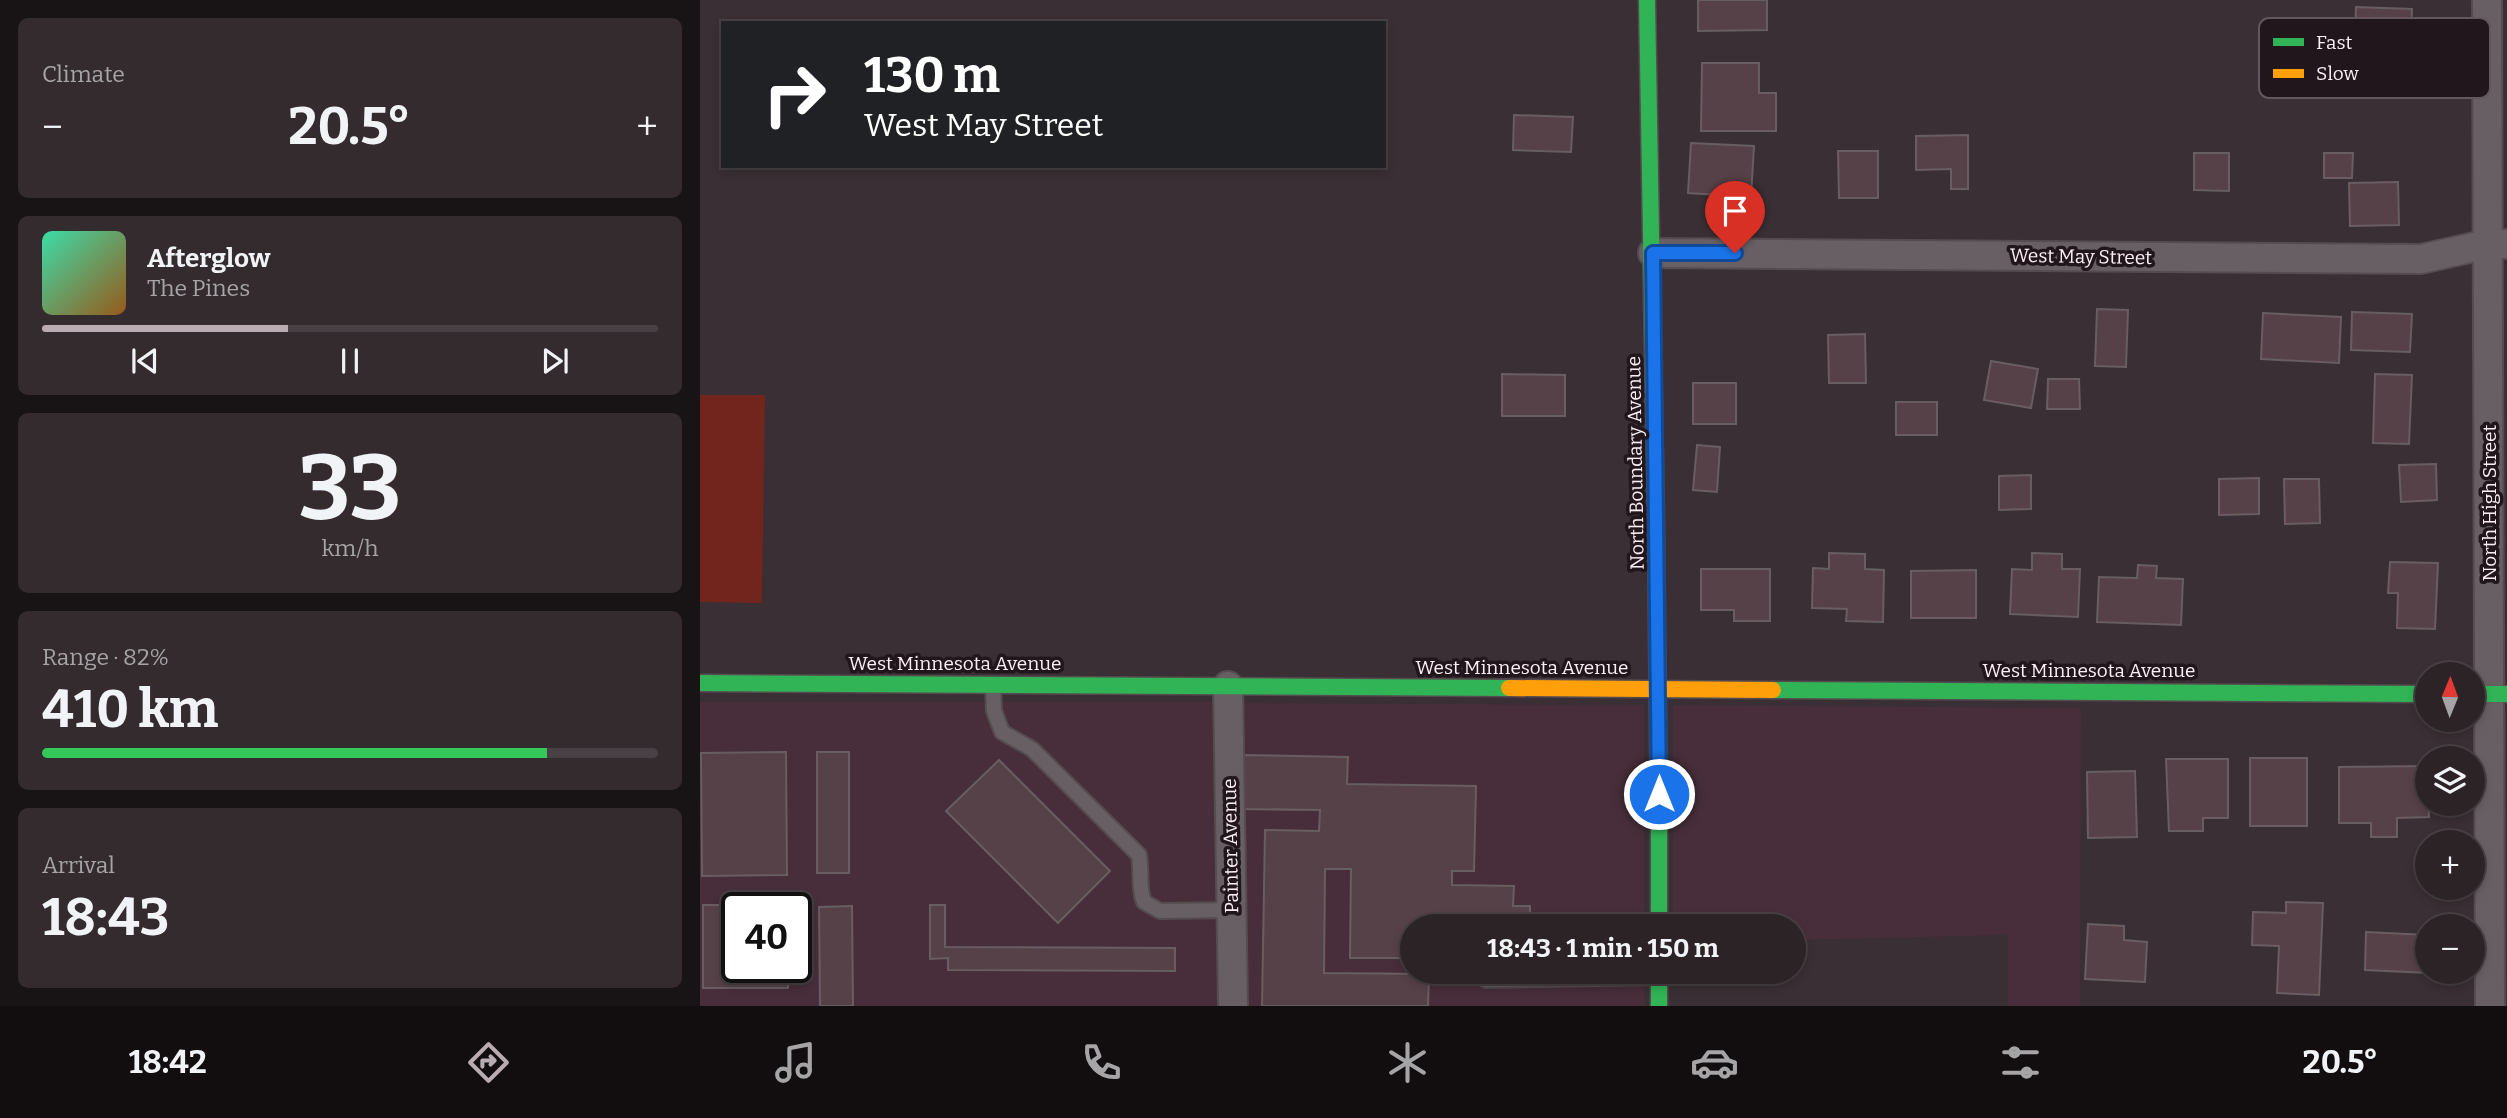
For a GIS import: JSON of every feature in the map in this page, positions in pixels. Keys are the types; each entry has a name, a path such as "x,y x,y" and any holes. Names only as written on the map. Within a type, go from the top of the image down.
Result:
{"street":[{"name":"North Boundary Avenue","path":"1647,0 1653,253 1659,914"},
{"name":"North High Street","path":"2487,0 2488,18"},
{"name":"North High Street","path":"2490,73 2497,244 2490,694 2490,1006"},
{"name":"West May Street","path":"1653,253 2421,260 2497,244"},
{"name":"West Minnesota Avenue","path":"700,683 2415,694"},
{"name":"Painter Avenue","path":"1228,686 1233,1006"},
{"path":"1659,984 1659,1006"}],"lane":[{"path":"992,685 994,711 1002,732 1032,749 1139,855 1142,870 1139,890 1144,902 1160,911 1231,910"}],"shaded area":[{"path":"700,395 765,395 762,603 700,602"},
{"path":"700,702 1214,702 1219,1006 700,1006"},
{"path":"1243,703 1644,705 1644,914 1400,914 1400,984 1644,984 1645,1006 1247,1006"},
{"path":"1673,705 2081,708 2080,1006 2008,1006 2008,935 1806,940 1806,914 1673,914"}],"building":[{"path":"1698,0 1767,0 1767,30 1698,31"},
{"path":"2356,7 2412,9 2412,18 2356,18"},
{"path":"1702,63 1759,63 1759,93 1776,93 1776,131 1701,131"},
{"path":"1514,115 1573,117 1571,152 1513,150"},
{"path":"1968,135 1968,189 1951,189 1951,169 1916,170 1916,136"},
{"path":"1691,143 1754,146 1751,197 1688,193"},
{"path":"1838,151 1878,151 1878,198 1839,198"},
{"path":"2194,153 2229,153 2229,191 2194,190"},
{"path":"2324,153 2353,153 2352,178 2324,178"},
{"path":"2398,182 2399,225 2350,226 2349,183"},
{"path":"2097,309 2128,310 2126,367 2095,366"},
{"path":"2352,312 2412,314 2410,352 2351,350"},
{"path":"2263,313 2341,317 2339,363 2261,359"},
{"path":"1865,334 1866,383 1829,383 1828,335"},
{"path":"1991,361 2038,369 2031,408 1984,400"},
{"path":"1502,374 1565,375 1565,416 1502,416"},
{"path":"2375,374 2412,375 2409,444 2373,443"},
{"path":"2048,379 2079,379 2080,409 2047,409"},
{"path":"1693,383 1736,383 1736,424 1693,424"},
{"path":"1896,402 1937,402 1937,435 1896,435"},
{"path":"1697,445 1720,447 1717,492 1693,490"},
{"path":"2436,464 2437,500 2401,502 2399,465"},
{"path":"2031,475 2031,509 1999,510 1999,476"},
{"path":"2259,478 2259,514 2219,515 2219,479"},
{"path":"2284,479 2319,479 2320,523 2285,524"},
{"path":"1829,553 1865,554 1865,569 1884,570 1883,622 1846,621 1847,609 1812,608 1813,568 1829,569"},
{"path":"2032,553 2062,554 2062,569 2080,569 2078,617 2010,614 2012,569 2032,570"},
{"path":"2390,562 2438,563 2435,629 2397,628 2398,593 2388,593"},
{"path":"2138,565 2157,566 2156,578 2183,579 2181,625 2097,622 2099,577 2137,578"},
{"path":"1701,569 1770,569 1770,621 1734,621 1734,610 1701,610"},
{"path":"1976,570 1976,618 1911,618 1911,571"},
{"path":"786,752 787,875 702,876 701,753"},
{"path":"817,752 849,752 849,873 817,873"},
{"path":"1241,755 1348,757 1347,784 1476,786 1474,871 1452,871 1452,885 1514,886 1513,906 1530,906 1530,914 1400,914 1400,958 1350,958 1351,869 1325,869 1324,973 1400,974 1400,984 1429,984 1428,1006 1262,1006 1265,830 1319,831 1320,810 1240,809"},
{"path":"2250,758 2307,758 2307,826 2250,826"},
{"path":"2166,759 2228,759 2228,818 2203,818 2203,831 2169,831"},
{"path":"999,760 1110,871 1058,923 946,811"},
{"path":"2415,766 2415,816 2429,817 2397,818 2397,837 2371,837 2371,823 2339,823 2339,767"},
{"path":"2135,771 2137,837 2088,838 2087,772"},
{"path":"2286,902 2323,903 2319,995 2277,993 2279,946 2252,945 2253,912 2286,913"},
{"path":"703,905 721,905 721,983 788,983 788,988 703,988"},
{"path":"930,905 945,905 945,947 1175,948 1175,971 948,970 948,958 930,959"},
{"path":"852,906 853,1006 820,1006 819,907"},
{"path":"2088,924 2124,926 2124,940 2147,942 2145,982 2085,979"},
{"path":"2366,932 2415,934 2415,972 2365,970"}],"traffic: fast":[{"path":"1647,0 1656,528"},
{"path":"700,683 1509,688"},
{"path":"1773,690 2415,694"},
{"path":"2485,694 2507,694"},
{"path":"1659,817 1659,914"},
{"path":"1659,984 1659,1006"}],"traffic: slow":[{"path":"1656,528 1659,817"},
{"path":"1509,688 1773,690"}],"route":[{"path":"1659,794 1653,253 1735,253"}]}
